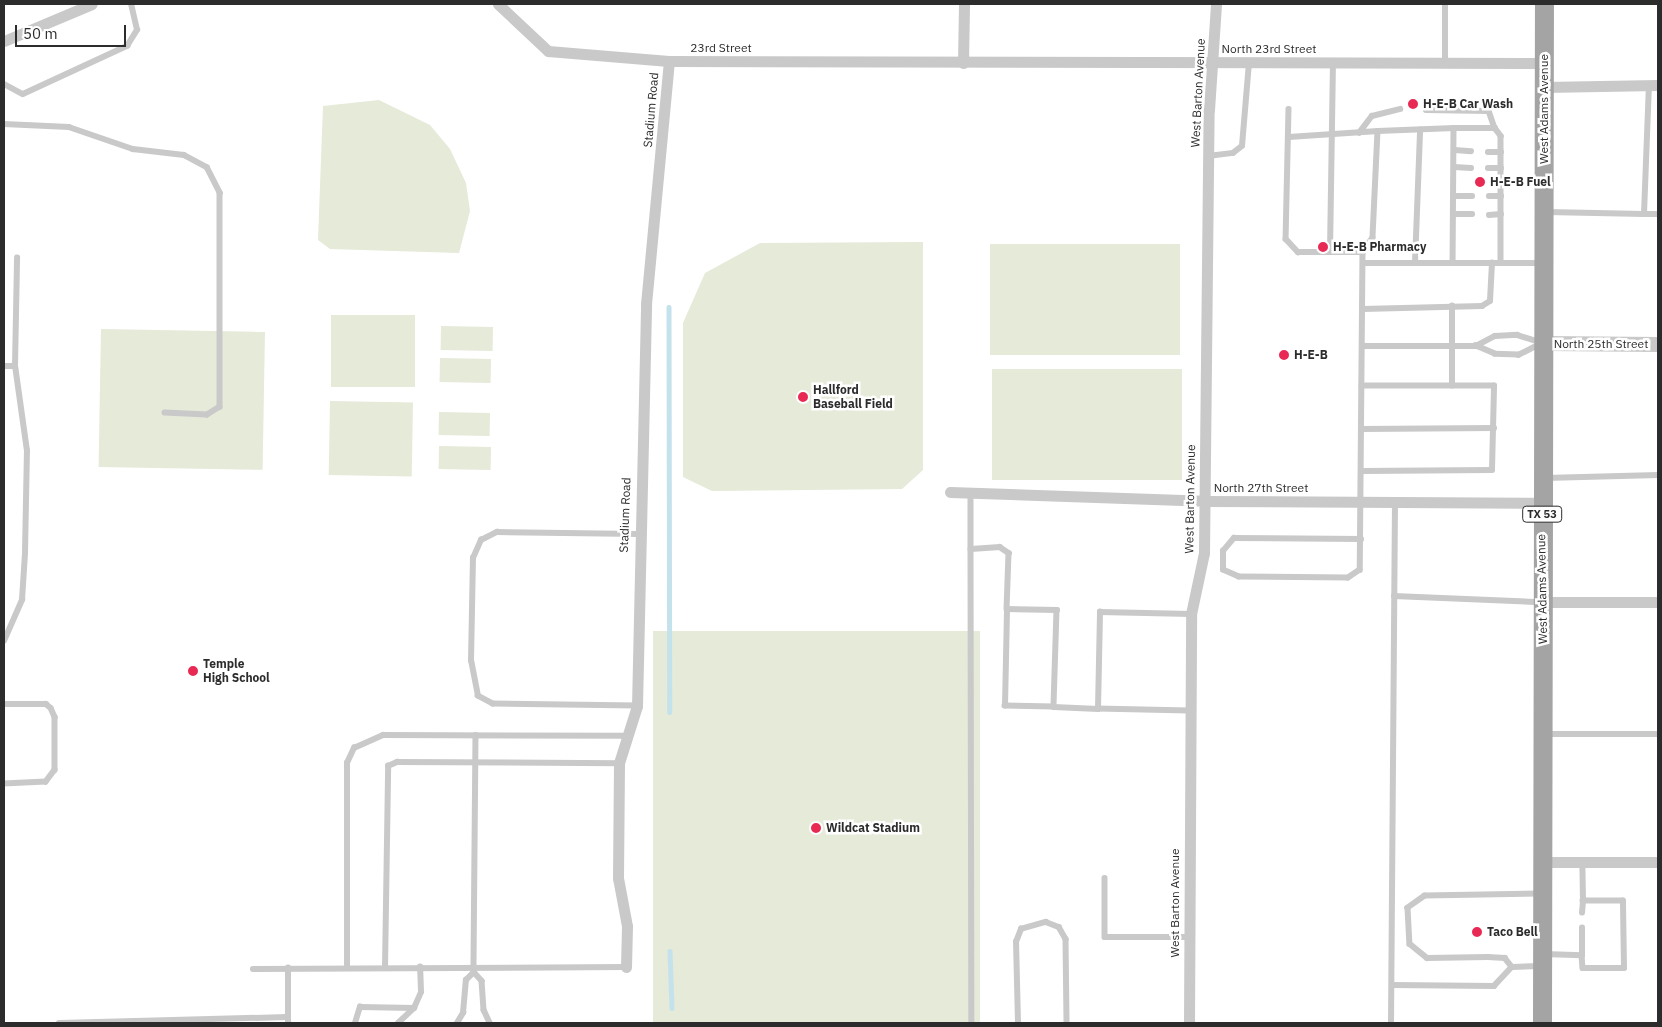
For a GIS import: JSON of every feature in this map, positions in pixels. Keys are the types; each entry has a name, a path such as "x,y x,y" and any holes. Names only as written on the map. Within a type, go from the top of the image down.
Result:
{"main road":[{"name":"West Adams Avenue","path":"1542,1023 1544,894 1542,478 1544,4"}],"street":[{"path":"4,41 92,4"},
{"name":"23rd Street","path":"498,4 548,51 669,61 963,63"},
{"path":"963,63 964,4"},
{"name":"West Barton Avenue","path":"1189,1023 1189,711 1191,614 1204,553 1208,156 1216,4"},
{"name":"Stadium Road","path":"626,967 627,926 618,878 619,763 631,736 637,706 638,534 646,304 669,61"},
{"name":"North 23rd Street","path":"963,63 1544,63"},
{"path":"1544,86 1654,85"},
{"name":"North 25th Street","path":"1544,343 1658,344"},
{"name":"North 27th Street","path":"950,492 1204,501 1542,503"},
{"path":"1543,602 1658,602"},
{"path":"1544,862 1658,862"}],"lane":[{"path":"4,84 23,94 127,46 137,30 131,4"},
{"path":"1445,4 1445,63"},
{"path":"1208,156 1233,153 1242,146 1249,63"},
{"path":"1330,252 1333,63"},
{"path":"1644,214 1654,85"},
{"path":"1289,109 1286,240 1298,252 1363,252"},
{"path":"1359,133 1372,116 1400,109"},
{"path":"1426,110 1489,111 1495,128 1501,136 1501,263"},
{"path":"4,124 69,127 133,149 184,155 206,167 220,193 220,407 207,415 165,413"},
{"path":"1453,263 1454,128"},
{"path":"1289,137 1378,131 1495,128"},
{"path":"1415,263 1420,130"},
{"path":"1361,539 1234,538 1223,551 1223,570 1239,577 1354,577 1360,570 1361,539 1362,502 1363,252 1373,238 1378,131"},
{"path":"1455,150 1471,150"},
{"path":"1488,152 1501,152"},
{"path":"1454,167 1471,168"},
{"path":"1488,168 1501,168"},
{"path":"1454,196 1472,196"},
{"path":"1489,196 1501,196"},
{"path":"1544,212 1658,214"},
{"path":"1454,214 1472,214"},
{"path":"1489,215 1501,214"},
{"path":"4,642 22,600 25,553 27,450 15,366 17,258"},
{"path":"1363,263 1544,263"},
{"path":"1363,309 1452,306 1490,301 1492,263"},
{"path":"1452,306 1452,386"},
{"path":"1476,346 1495,336 1521,334 1544,343"},
{"path":"1363,346 1476,346 1495,354 1519,355 1544,343"},
{"path":"4,366 15,366"},
{"path":"1362,386 1494,386 1492,470 1362,471"},
{"path":"1362,429 1494,428"},
{"path":"1542,478 1658,475"},
{"path":"971,493 972,1023"},
{"path":"1392,1023 1395,502"},
{"path":"637,706 493,704 478,696 471,661 473,558 482,540 497,532 638,534"},
{"path":"971,549 1000,547 1009,553 1005,706 1189,711"},
{"path":"1394,596 1543,602"},
{"path":"1007,609 1057,610 1054,707"},
{"path":"1098,709 1100,612 1191,614"},
{"path":"4,704 46,704 55,726 52,778 35,784 4,784"},
{"path":"347,968 347,763 354,748 384,734 631,736"},
{"path":"1543,734 1658,734"},
{"path":"476,735 474,970 482,981 484,1010 490,1023"},
{"path":"385,968 388,766 398,762 619,763"},
{"path":"1582,862 1582,913"},
{"path":"1105,878 1105,937 1189,937"},
{"path":"1512,967 1505,958 1427,958 1416,951 1410,944 1408,918 1413,900 1425,896 1544,894"},
{"path":"1582,928 1583,968 1624,968 1623,901 1583,901"},
{"path":"1018,1023 1016,942 1021,929 1046,922 1059,927 1066,939 1067,1023"},
{"path":"1392,985 1494,986 1512,967 1582,954"},
{"path":"252,969 420,967 474,970 626,967"},
{"path":"398,1023 414,1008 421,992 420,967"},
{"path":"58,1023 287,1020 288,968"},
{"path":"457,1023 463,1013 466,980 474,970"},
{"path":"355,1023 360,1007 414,1008"}],"green space":[{"path":"379,100 430,125 450,149 466,183 470,211 459,253 330,249 318,240 323,106"},
{"name":"Hallford Baseball Field","path":"923,242 923,470 902,489 712,491 683,477 683,323 705,273 760,243"},
{"path":"990,244 1180,244 1180,355 990,355"},
{"path":"331,315 415,315 415,387 331,387"},
{"path":"441,326 493,327 493,351 441,350"},
{"path":"101,329 265,332 263,470 99,467"},
{"path":"440,358 491,359 491,383 440,382"},
{"path":"992,369 1182,369 1182,480 992,480"},
{"path":"330,401 413,402 412,476 329,475"},
{"path":"439,412 490,413 490,436 439,435"},
{"path":"439,446 491,447 491,470 439,469"},
{"name":"Wildcat Stadium","path":"653,631 980,631 980,1023 653,1023"}],"waterway":[{"path":"669,307 670,712"},
{"path":"670,951 672,1008"}],"place":[{"name":"H-E-B Car Wash","path":"1413,104"},
{"name":"H-E-B Fuel","path":"1480,182"},
{"name":"H-E-B Pharmacy","path":"1323,247"},
{"name":"H-E-B","path":"1284,355"},
{"name":"Hallford Baseball Field","path":"803,397"},
{"name":"Temple High School","path":"193,671"},
{"name":"Wildcat Stadium","path":"816,828"},
{"name":"Taco Bell","path":"1477,932"}]}
